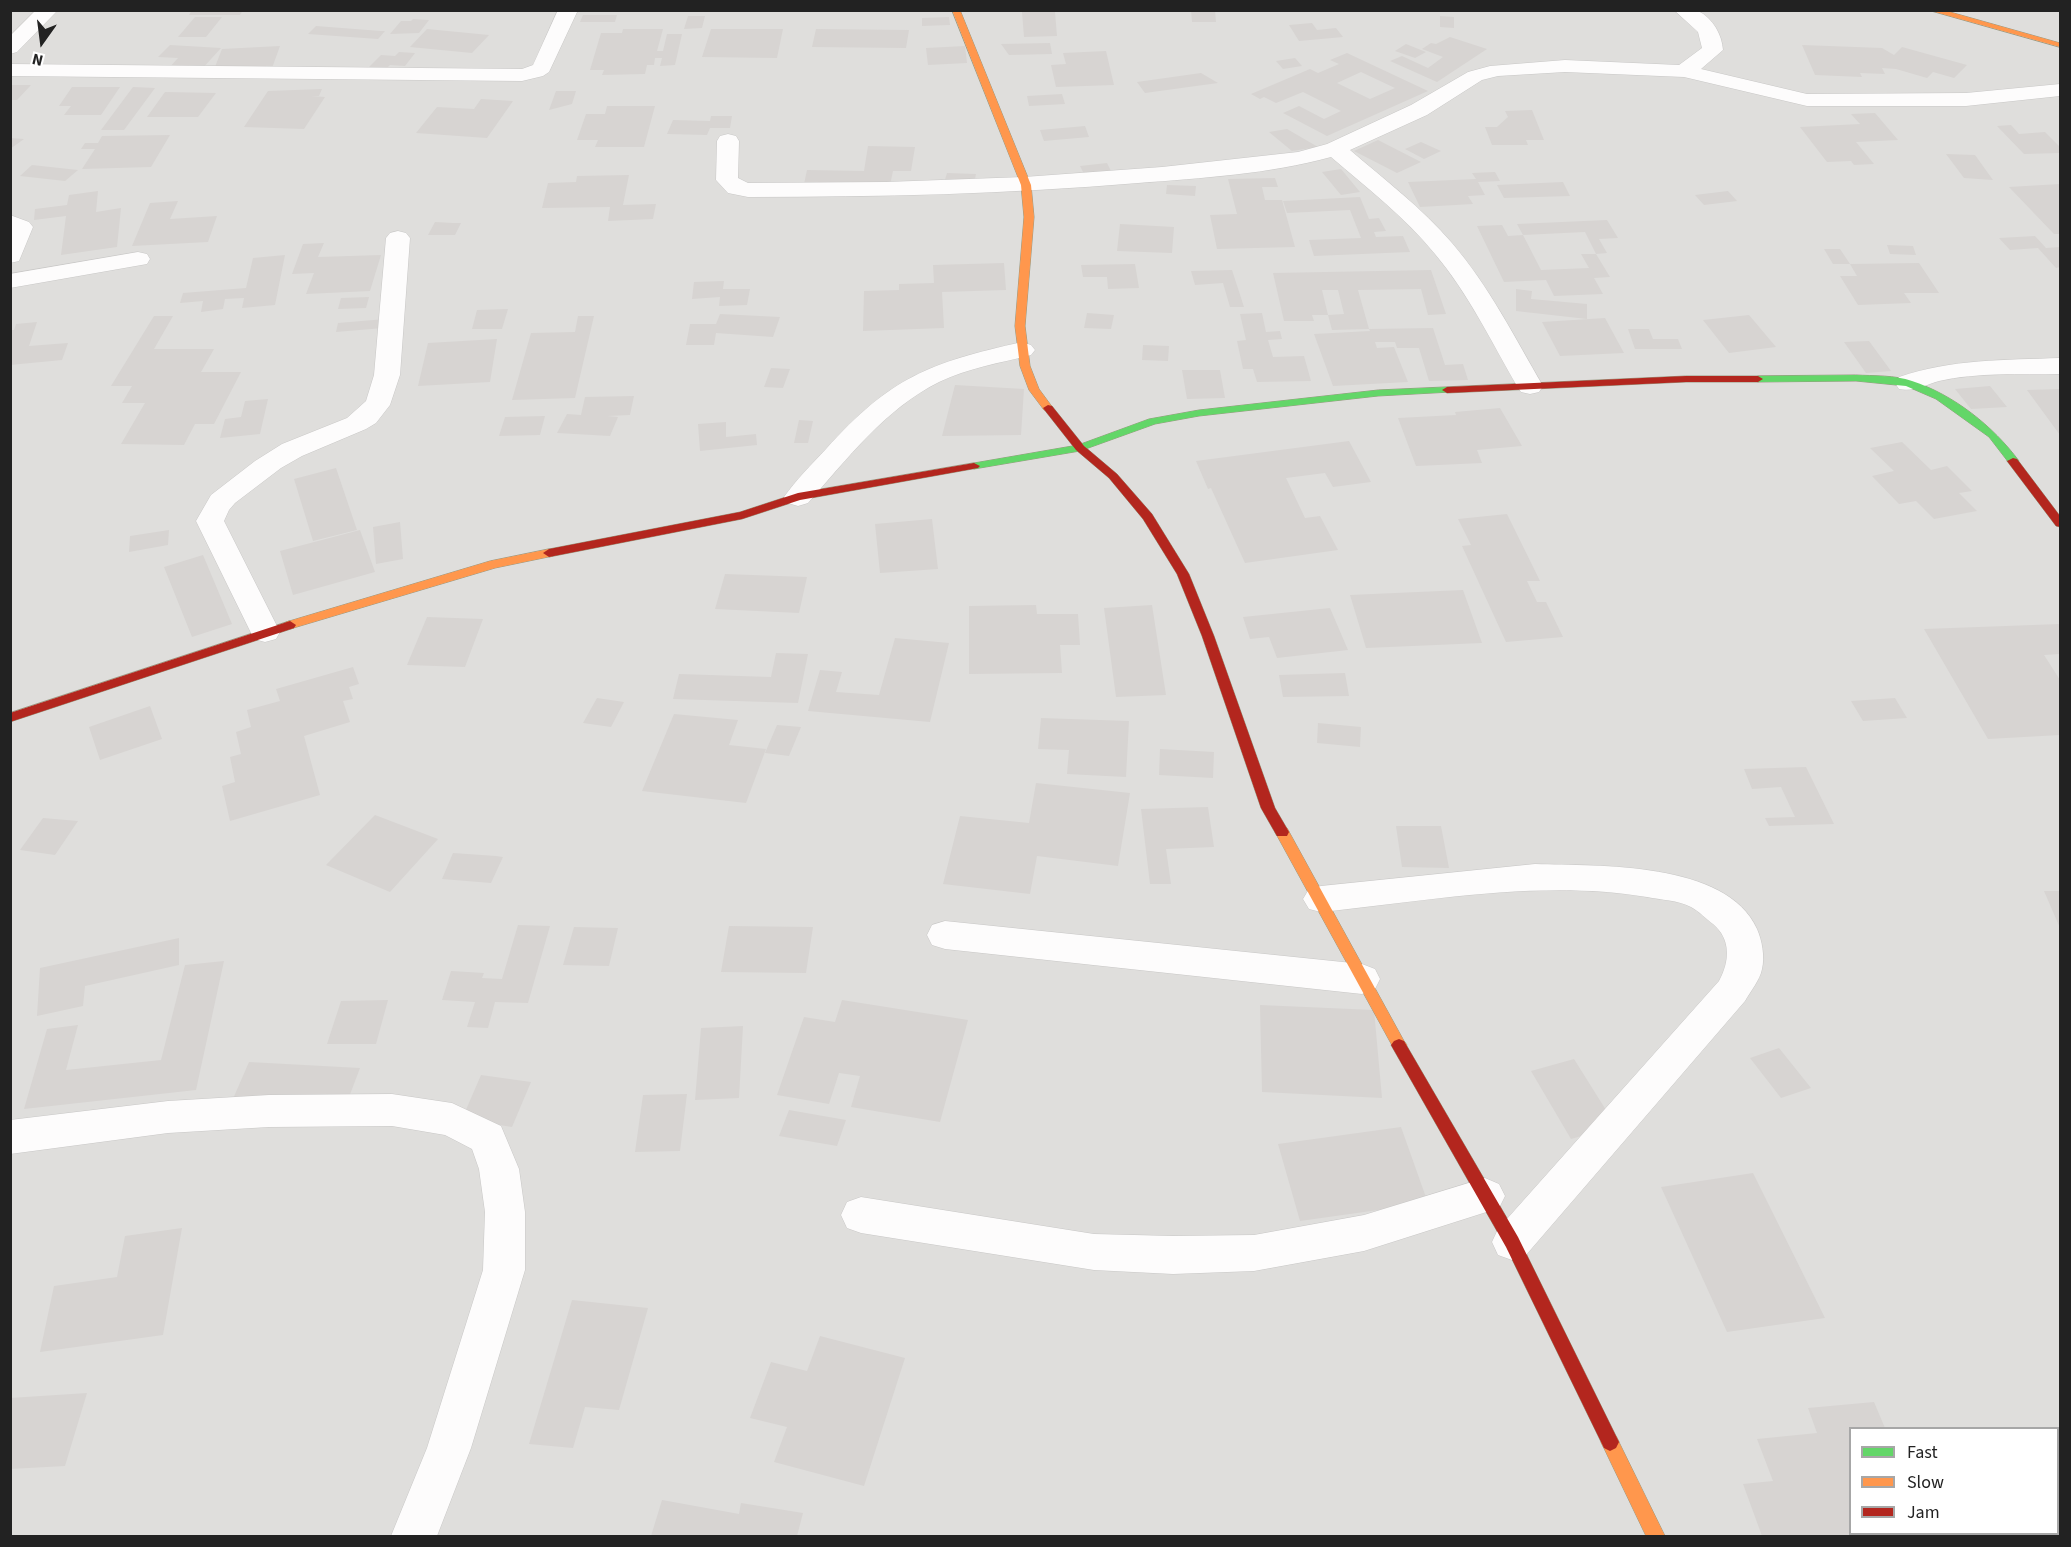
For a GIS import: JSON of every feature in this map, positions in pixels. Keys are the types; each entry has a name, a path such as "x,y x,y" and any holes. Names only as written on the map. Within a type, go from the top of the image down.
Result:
{"street":[{"path":"10,48 48,10"},
{"path":"10,70 522,75 542,68 568,10"},
{"path":"956,10 1026,185 1029,217 1020,326 1022,350 1034,390 1080,448 1113,476 1148,517 1183,574 1208,636 1268,808 1321,899 1362,979 1512,1242 1656,1536"},
{"path":"1684,10 1700,21 1713,35 1713,50 1684,71"},
{"path":"1932,10 2061,45"},
{"path":"728,141 727,180 736,188 748,190 944,189 1026,185 1269,164 1318,156 1419,110 1475,76 1497,70 1565,66 1684,71 1787,98 1807,100 1972,98 2035,95 2061,90"},
{"path":"1335,149 1407,212 1444,249 1479,298 1530,386"},
{"path":"10,222 21,227 10,256"},
{"path":"265,632 210,520 220,501 270,463 291,450 351,426 376,408 383,396 387,375 398,238"},
{"path":"10,281 138,259"},
{"path":"798,497 870,420 894,399 929,377 968,363 1022,350"},
{"path":"1908,383 1925,376 1955,370 2061,366"},
{"path":"10,718 265,632 494,564 742,515 798,497 1080,448 1153,421 1199,413 1378,393 1686,379 1856,378 1908,383 1940,396 1993,435 2061,523"},
{"path":"1321,899 1535,876 1629,881 1682,890 1706,898 1737,924 1744,940 1744,969 1732,991 1512,1242"},
{"path":"945,935 1362,979"},
{"path":"10,1137 168,1117 269,1111 392,1110 452,1120 487,1138 499,1169 505,1212 504,1270 449,1448 414,1536"},
{"path":"861,1215 1094,1252 1196,1255 1254,1253 1364,1233 1485,1196"}],"shaded area":[{"path":"11,11 2060,11 2060,1536 11,1536"}],"building":[{"path":"192,10 243,10 240,15 189,15"},
{"path":"1191,10 1215,10 1216,22 1192,22"},
{"path":"1022,12 1055,12 1057,36 1024,37"},
{"path":"583,15 617,15 615,22 580,22"},
{"path":"688,16 705,16 702,28 684,29"},
{"path":"1440,16 1454,17 1454,28 1440,27"},
{"path":"195,17 222,17 206,37 178,37"},
{"path":"949,17 950,25 922,26 922,18"},
{"path":"429,20 419,33 390,34 401,21"},
{"path":"1312,23 1317,30 1336,28 1343,37 1299,41 1289,25"},
{"path":"316,26 385,31 378,39 308,34"},
{"path":"427,29 489,35 472,53 410,47"},
{"path":"623,29 663,29 657,51 663,51 667,34 682,34 675,65 660,66 662,58 655,58 654,65 647,65 645,74 602,75 604,70 590,70 601,33 622,33"},
{"path":"711,29 783,29 777,58 702,57"},
{"path":"816,29 909,30 906,48 812,47"},
{"path":"1450,37 1487,49 1437,82 1390,61 1402,56 1428,68 1443,57 1422,49 1431,43 1436,44"},
{"path":"1050,43 1052,54 1009,55 1001,44"},
{"path":"1406,44 1426,52 1415,58 1395,51"},
{"path":"170,45 221,48 201,70 169,68 178,58 158,57"},
{"path":"1802,45 1882,48 1894,55 1902,47 1967,65 1954,78 1933,72 1927,78 1896,69 1882,68 1885,74 1860,73 1862,77 1815,75"},
{"path":"280,46 272,68 213,72 222,49"},
{"path":"965,46 967,63 928,65 926,48"},
{"path":"1106,51 1114,85 1056,87 1051,65 1066,64 1063,53"},
{"path":"399,52 415,53 405,66 390,65 385,70 367,69 381,55 395,56"},
{"path":"1347,53 1428,91 1327,136 1283,113 1299,106 1324,119 1341,111 1303,92 1276,103 1251,94 1310,69 1318,73 1339,64 1330,60","holes":["1361,72 1395,88 1370,99 1337,83"]},
{"path":"1295,58 1302,66 1283,69 1276,61"},
{"path":"1201,73 1218,83 1145,93 1137,82"},
{"path":"10,85 31,85 17,100 10,100"},
{"path":"72,87 120,87 101,115 64,115 71,106 59,106"},
{"path":"133,87 155,88 124,130 101,130"},
{"path":"322,89 319,96 311,96 325,97 304,129 244,127 268,91"},
{"path":"556,91 576,91 572,104 549,110"},
{"path":"165,92 216,93 198,117 147,117"},
{"path":"1062,94 1065,104 1029,106 1027,96"},
{"path":"481,99 513,101 487,138 416,133 437,107 474,109"},
{"path":"607,106 655,106 644,147 595,147 598,140 577,140 586,114 605,114"},
{"path":"1532,110 1544,140 1526,140 1528,145 1492,145 1485,127 1497,127 1508,117 1505,111"},
{"path":"1875,113 1898,140 1856,142 1874,164 1854,165 1851,161 1827,162 1800,127 1860,124 1851,114"},
{"path":"711,116 732,116 730,128 710,128 707,135 667,134 673,120 710,121"},
{"path":"2011,125 2019,134 2045,132 2060,147 2060,153 2024,154 1997,126"},
{"path":"1085,126 1089,137 1044,141 1040,130"},
{"path":"1287,129 1318,147 1292,151 1269,132"},
{"path":"170,135 151,167 82,169 95,149 81,149 85,143 98,143 102,136"},
{"path":"10,138 24,139 10,149"},
{"path":"1378,140 1421,162 1397,173 1354,151"},
{"path":"1421,142 1441,151 1424,159 1405,149"},
{"path":"868,146 915,147 911,171 893,171 890,185 804,184 807,170 864,171"},
{"path":"1946,154 1975,155 1993,180 1964,178"},
{"path":"1107,163 1111,171 1084,174 1080,166"},
{"path":"32,165 78,170 65,181 20,176"},
{"path":"1341,169 1360,192 1341,195 1322,172"},
{"path":"1495,172 1500,181 1478,182 1485,195 1468,196 1473,204 1420,207 1408,182 1476,179 1472,173"},
{"path":"947,173 976,174 974,184 944,183"},
{"path":"629,175 623,205 656,204 653,219 608,221 610,207 542,208 548,183 576,182 577,176"},
{"path":"1275,178 1278,187 1262,187 1265,200 1282,200 1295,247 1217,249 1210,215 1237,214 1228,179"},
{"path":"1563,182 1570,196 1504,198 1497,185"},
{"path":"2060,184 2060,234 2054,234 2009,187"},
{"path":"1167,185 1196,186 1195,196 1166,194"},
{"path":"98,191 96,212 121,208 117,247 61,255 66,216 34,220 35,209 67,205 69,195"},
{"path":"1728,191 1737,201 1704,205 1695,195"},
{"path":"1360,197 1369,219 1379,218 1386,231 1374,232 1376,237 1403,236 1410,252 1314,256 1309,240 1361,238 1350,210 1287,213 1283,201"},
{"path":"178,201 170,219 217,216 208,242 132,246 150,203"},
{"path":"1607,220 1618,238 1599,239 1607,253 1596,254 1585,232 1523,235 1517,224"},
{"path":"435,222 461,223 455,235 428,235"},
{"path":"1120,224 1174,227 1172,253 1117,251"},
{"path":"1502,225 1508,236 1523,235 1541,270 1589,268 1581,254 1596,254 1610,277 1594,278 1603,294 1554,296 1546,280 1504,282 1477,226"},
{"path":"2035,236 2046,248 2060,247 2060,267 2056,268 2038,248 2010,250 1999,238"},
{"path":"324,243 318,257 381,255 370,291 306,294 314,273 292,274 303,244"},
{"path":"1887,245 1913,246 1916,255 1890,254"},
{"path":"1824,249 1840,249 1850,264 1833,264"},
{"path":"285,255 275,305 242,308 244,298 225,299 223,309 201,312 203,301 180,303 183,293 246,288 253,258"},
{"path":"1004,263 1006,290 942,292 944,328 863,331 864,291 899,290 899,284 934,283 933,265"},
{"path":"1919,263 1939,293 1904,293 1911,303 1858,305 1840,276 1857,276 1850,264"},
{"path":"1135,264 1139,288 1108,289 1107,277 1083,277 1081,265"},
{"path":"1232,270 1244,307 1230,307 1223,283 1195,285 1191,271"},
{"path":"1431,270 1446,314 1428,315 1421,289 1358,290 1369,329 1332,330 1328,315 1312,315 1314,321 1284,321 1273,273","holes":["1322,290 1338,290 1344,314 1328,315"]},
{"path":"724,281 723,289 750,289 747,305 719,306 720,297 692,299 694,282"},
{"path":"1516,289 1532,291 1531,299 1587,304 1587,319 1516,311"},
{"path":"369,297 366,308 338,309 341,298"},
{"path":"508,309 502,329 472,329 477,310"},
{"path":"1087,313 1114,315 1111,329 1084,328"},
{"path":"1262,313 1266,332 1280,331 1282,339 1268,340 1273,357 1304,356 1311,381 1257,382 1253,369 1243,369 1237,341 1246,340 1240,314"},
{"path":"720,314 780,317 773,337 716,333 714,345 686,345 690,324 716,324"},
{"path":"1749,315 1776,347 1729,353 1703,320"},
{"path":"154,316 173,316 154,349 214,349 201,372 241,372 214,424 195,424 184,445 121,444 145,403 122,403 132,386 111,386"},
{"path":"578,316 594,316 575,398 512,400 531,333 575,332"},
{"path":"397,318 395,327 336,332 338,323"},
{"path":"1605,318 1624,353 1560,356 1542,322"},
{"path":"37,322 29,346 68,343 62,360 10,365 10,330 14,330 16,324"},
{"path":"1433,328 1445,365 1463,364 1468,380 1429,381 1419,348 1397,348 1395,342 1375,342 1377,348 1394,347 1408,382 1333,386 1314,334 1370,331 1369,329"},
{"path":"1628,329 1649,329 1653,339 1678,339 1682,349 1635,349"},
{"path":"497,339 490,382 418,386 428,343"},
{"path":"1869,341 1891,371 1866,373 1844,342"},
{"path":"1143,345 1169,346 1168,361 1142,360"},
{"path":"771,368 790,369 783,388 764,387"},
{"path":"1182,370 1220,370 1225,398 1187,399"},
{"path":"955,385 1024,389 1021,435 942,436"},
{"path":"1990,386 2007,407 1971,409 1955,389"},
{"path":"2060,389 2060,435 2027,390"},
{"path":"634,396 630,415 607,416 618,417 610,436 557,433 567,414 581,415 585,397"},
{"path":"268,399 260,434 220,438 225,419 241,417 245,401"},
{"path":"1500,408 1522,446 1477,450 1482,463 1416,466 1398,418 1456,415 1455,412"},
{"path":"545,416 540,435 499,436 505,417"},
{"path":"799,420 813,421 808,443 794,443"},
{"path":"726,422 726,437 756,434 757,445 700,451 698,424"},
{"path":"1349,441 1371,482 1333,487 1325,473 1286,478 1305,518 1320,516 1338,550 1245,563 1211,488 1208,489 1196,461"},
{"path":"1902,442 1931,470 1947,466 1972,491 1959,493 1977,511 1934,519 1916,501 1899,504 1872,476 1894,471 1870,448"},
{"path":"336,468 357,530 313,541 294,479"},
{"path":"1507,514 1540,581 1527,581 1537,602 1546,602 1563,637 1506,642 1462,546 1471,545 1458,519"},
{"path":"932,519 938,569 880,573 875,524"},
{"path":"400,522 403,559 376,564 373,527"},
{"path":"169,530 168,545 129,552 130,536"},
{"path":"360,530 375,572 293,595 280,551"},
{"path":"203,555 232,624 192,637 164,567"},
{"path":"725,574 807,577 799,613 715,609"},
{"path":"1463,590 1482,643 1366,648 1350,595"},
{"path":"1036,605 1037,614 1078,614 1080,645 1060,645 1062,673 969,674 969,606"},
{"path":"1152,605 1166,695 1116,697 1104,608"},
{"path":"1330,608 1348,650 1277,658 1269,637 1250,639 1243,617"},
{"path":"427,617 483,619 465,667 407,665"},
{"path":"2060,624 2060,654 2044,655 2060,680 2060,735 1988,739 1924,629"},
{"path":"895,638 949,643 930,722 808,711 820,670 842,672 836,692 879,695"},
{"path":"776,653 808,654 798,703 673,699 679,674 771,677"},
{"path":"353,667 359,684 349,687 353,699 343,701 350,722 304,736 320,795 230,821 222,786 235,782 230,757 241,754 236,732 251,727 247,710 280,701 276,689"},
{"path":"1345,673 1349,696 1283,697 1279,675"},
{"path":"597,698 624,702 611,727 583,723"},
{"path":"1895,698 1907,718 1863,721 1851,701"},
{"path":"150,706 162,739 100,760 89,727"},
{"path":"674,714 738,720 729,745 766,749 746,803 642,791"},
{"path":"1041,718 1129,721 1126,777 1067,774 1069,750 1038,749"},
{"path":"1318,723 1361,727 1360,747 1317,743"},
{"path":"777,725 801,727 789,756 765,753"},
{"path":"1160,749 1214,752 1213,778 1159,775"},
{"path":"1806,767 1834,824 1769,826 1765,818 1795,817 1781,787 1752,789 1744,769"},
{"path":"1036,783 1130,793 1118,866 1037,856 1030,894 943,884 960,816 1029,823"},
{"path":"1208,807 1214,847 1166,849 1171,884 1150,884 1141,809"},
{"path":"375,815 438,839 390,892 326,865"},
{"path":"43,818 78,821 55,855 20,850"},
{"path":"1396,826 1441,826 1449,868 1402,867"},
{"path":"453,853 503,857 491,883 442,879"},
{"path":"2044,891 2060,891 2060,928"},
{"path":"518,925 550,926 528,1003 495,1002 488,1028 467,1027 475,1002 442,1000 451,971 484,973 482,978 502,979"},
{"path":"729,926 813,927 806,973 721,972"},
{"path":"574,927 618,928 609,966 563,965"},
{"path":"179,938 179,965 85,986 83,1006 37,1016 40,968"},
{"path":"224,961 196,1090 24,1109 47,1029 78,1025 66,1070 161,1060 185,965"},
{"path":"388,1000 376,1044 327,1044 341,1001"},
{"path":"842,1000 968,1020 940,1122 851,1107 860,1076 839,1073 829,1104 777,1095 804,1017 835,1022"},
{"path":"1260,1005 1374,1010 1382,1098 1262,1092"},
{"path":"743,1026 739,1098 695,1100 701,1028"},
{"path":"1779,1048 1811,1088 1781,1098 1750,1058"},
{"path":"1574,1059 1616,1126 1571,1139 1531,1071"},
{"path":"249,1062 360,1068 343,1113 229,1108"},
{"path":"481,1075 531,1082 512,1127 462,1119"},
{"path":"687,1094 680,1151 635,1152 643,1095"},
{"path":"789,1110 846,1120 837,1146 779,1136"},
{"path":"1401,1127 1428,1203 1300,1221 1278,1144"},
{"path":"1753,1173 1825,1318 1727,1332 1661,1187"},
{"path":"182,1228 163,1335 40,1352 54,1286 117,1277 125,1236"},
{"path":"572,1300 648,1308 619,1410 585,1407 573,1448 529,1444"},
{"path":"820,1336 905,1358 864,1486 774,1462 787,1427 750,1418 771,1362 807,1371"},
{"path":"87,1393 65,1466 10,1469 10,1398"},
{"path":"1874,1402 1885,1427 1849,1427 1849,1535 1858,1536 1762,1536 1743,1484 1773,1481 1757,1439 1817,1433 1808,1408"},
{"path":"662,1500 739,1514 741,1503 803,1513 797,1536 651,1536"}],"traffic: fast":[{"path":"1758,379 1856,378 1908,383 1940,397 1993,435 2013,461"},
{"path":"974,466 1080,448 1153,421 1199,413 1378,393 1447,390"}],"traffic: slow":[{"path":"956,10 1026,185 1029,217 1020,326 1025,366 1034,390 1048,408"},
{"path":"1932,10 2060,45"},
{"path":"290,625 494,564 549,553"},
{"path":"1282,832 1399,1045"},
{"path":"1610,1442 1656,1536"}],"traffic: jam":[{"path":"1447,390 1686,379 1758,379"},
{"path":"1048,408 1080,448 1113,476 1148,517 1183,574 1208,636 1268,808 1282,832"},
{"path":"2013,461 2060,523"},
{"path":"549,553 742,515 798,497 974,466"},
{"path":"10,718 290,625"},
{"path":"1399,1045 1512,1242 1610,1442"}]}
